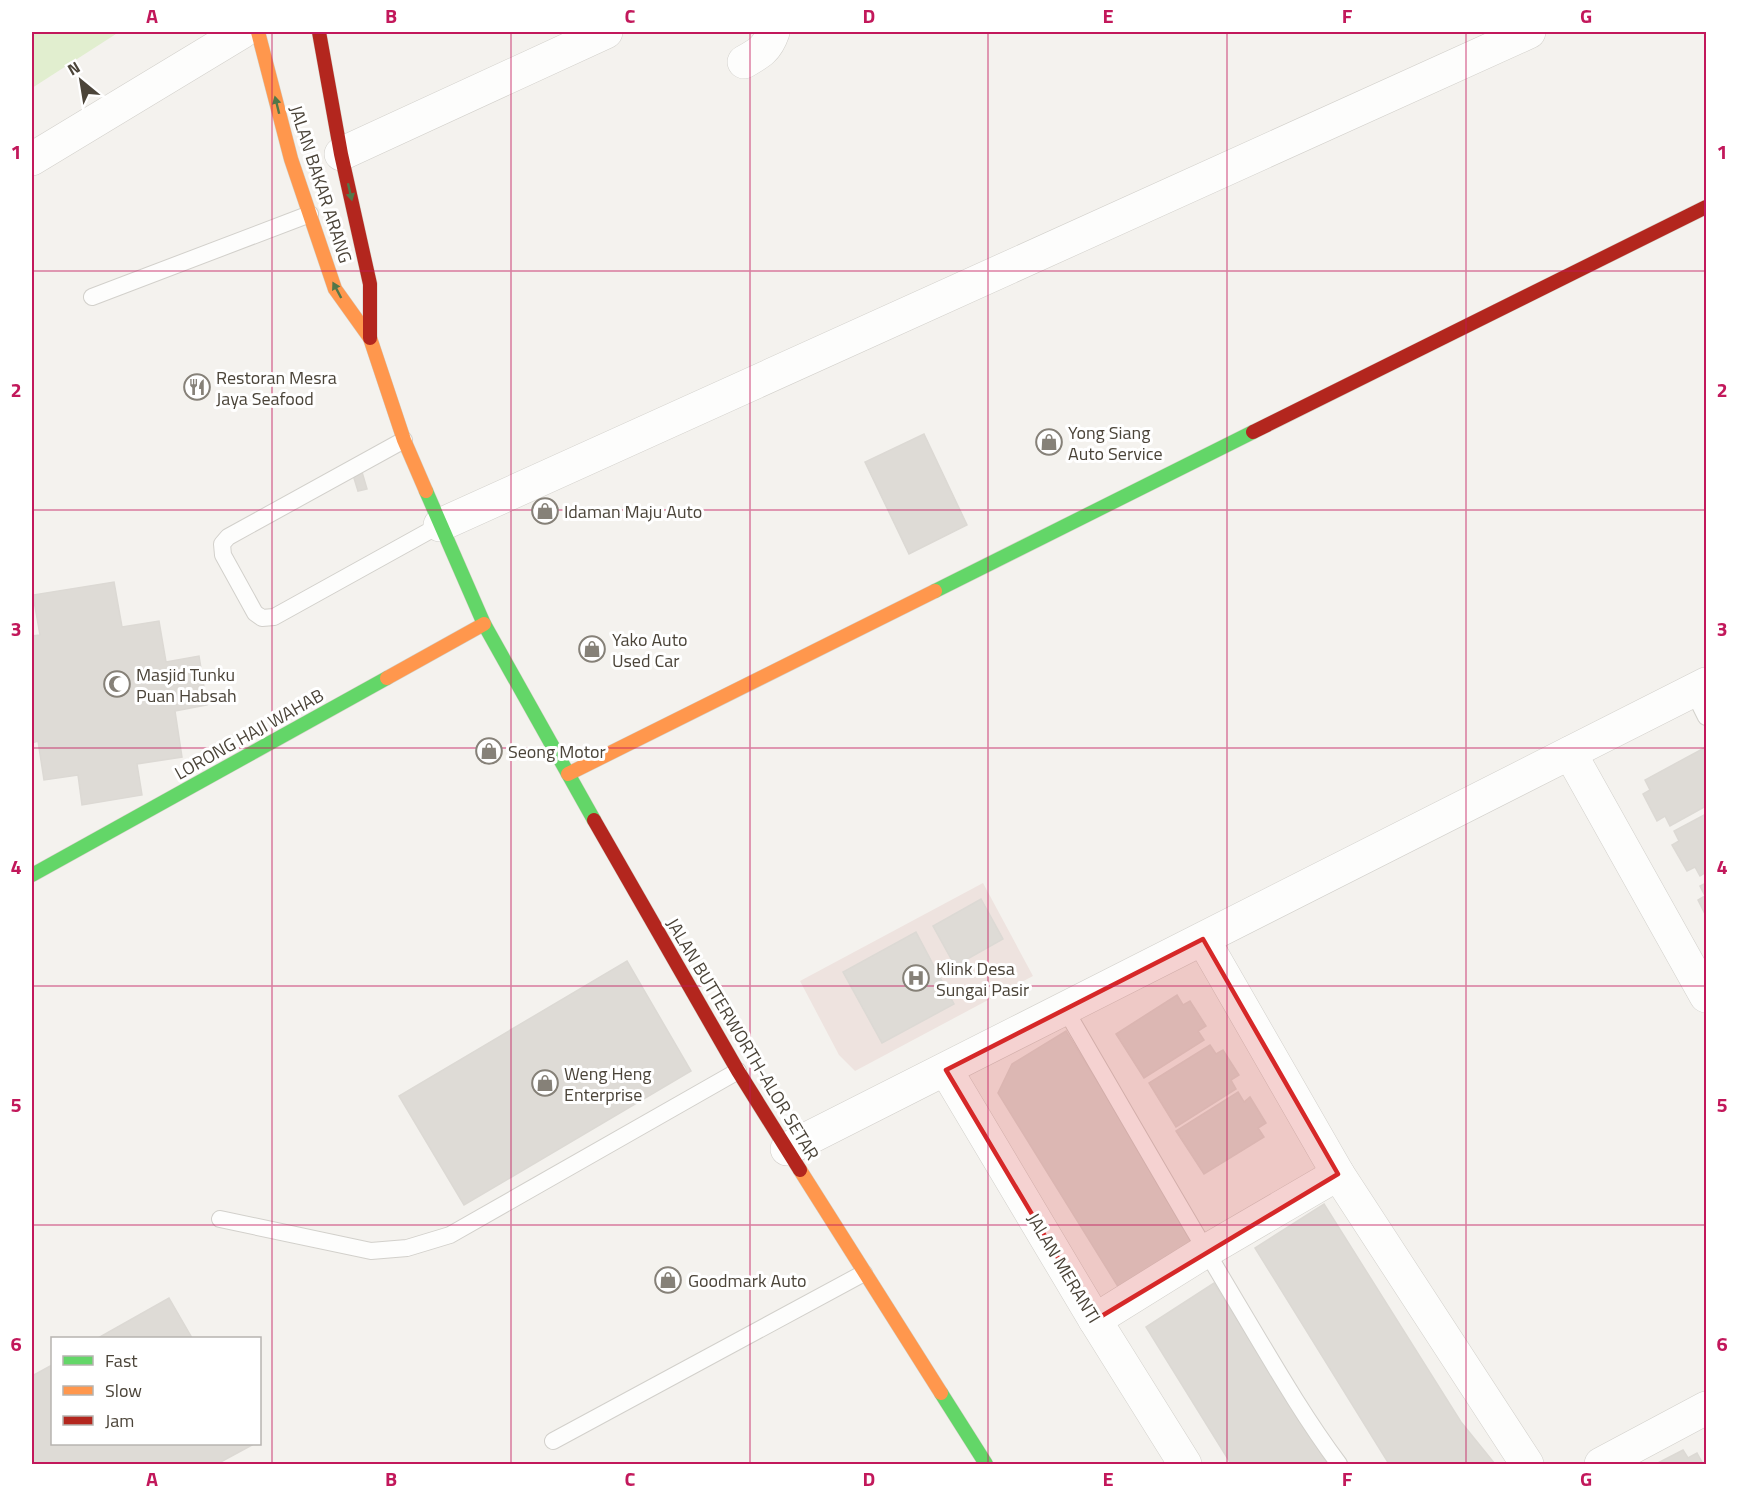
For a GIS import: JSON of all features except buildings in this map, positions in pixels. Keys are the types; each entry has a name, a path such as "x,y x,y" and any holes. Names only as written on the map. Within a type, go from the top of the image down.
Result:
{"main road":[{"name":"JALAN BAKAR ARANG","path":"258,32 291,159 335,289 369,338 404,440 484,624"},
{"name":"JALAN BAKAR ARANG","path":"319,32 341,154 370,284 369,338"},
{"path":"568,774 1707,207"},
{"name":"JALAN BUTTERWORTH-ALOR SETAR","path":"484,624 738,1071 986,1464"},
{"name":"LORONG HAJI WAHAB","path":"32,875 484,624"}],"street":[{"path":"32,159 242,32"},
{"path":"341,154 606,32"},
{"path":"744,62 761,53 770,42 773,32"},
{"path":"440,525 1529,32"},
{"path":"787,1149 1569,753 1702,697"},
{"path":"1569,753 1707,996"},
{"path":"1203,939 1338,1174 1527,1464"},
{"name":"JALAN MERANTI","path":"945,1070 1095,1320 1185,1464"},
{"path":"1095,1320 1206,1251 1338,1174"},
{"path":"1601,1464 1707,1408"}],"lane":[{"path":"92,297 310,214"},
{"path":"404,440 228,537 222,544 223,555 255,613 262,618 274,617 440,525"},
{"path":"1065,1009 1286,1384 1339,1464"},
{"path":"220,1219 371,1251 407,1248 450,1235 738,1071"},
{"path":"553,1441 864,1273"}],"highlighted area":[{"path":"1203,939 1338,1174 1095,1320 946,1070"}],"shaded area":[{"name":"Klink Desa Sungai Pasir","path":"983,883 1033,976 855,1071 839,1055 800,981"}],"green space":[{"path":"32,32 119,32 32,88"}],"traffic: fast":[{"path":"935,591 1253,432"},
{"path":"426,491 484,624 594,820"},
{"path":"32,875 387,678"},
{"path":"941,1393 986,1464"}],"traffic: slow":[{"path":"258,32 291,159 335,289 370,338 404,440 426,491"},
{"path":"568,774 935,591"},
{"path":"387,678 484,624"},
{"path":"800,1170 941,1393"}],"traffic: jam":[{"path":"319,32 341,154 370,284 370,338"},
{"path":"1253,432 1706,207"},
{"path":"594,820 738,1071 800,1170"}],"place":[{"name":"Restoran Mesra Jaya Seafood","path":"197,387"},
{"name":"Yong Siang Auto Service","path":"1049,442"},
{"name":"Idaman Maju Auto","path":"545,511"},
{"name":"Yako Auto Used Car","path":"592,649"},
{"name":"Masjid Tunku Puan Habsah","path":"117,684"},
{"name":"Seong Motor","path":"489,751"},
{"name":"Klink Desa Sungai Pasir","path":"916,978"},
{"name":"Weng Heng Enterprise","path":"545,1083"},
{"name":"Goodmark Auto","path":"668,1280"}]}
